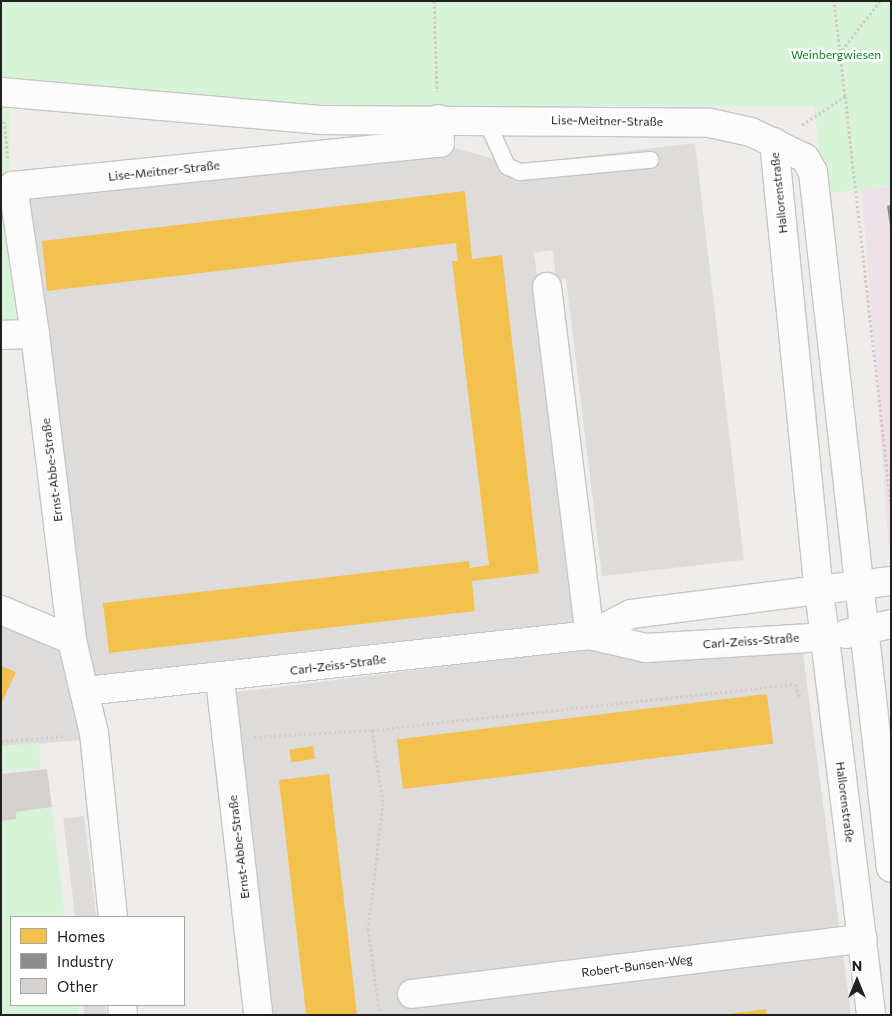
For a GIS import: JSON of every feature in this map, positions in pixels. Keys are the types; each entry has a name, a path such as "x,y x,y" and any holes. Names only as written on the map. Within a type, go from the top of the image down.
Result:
{"street":[{"name":"Lise-Meitner-Straße","path":"2,101 323,120 438,119 710,123 774,142"},
{"name":"Lise-Meitner-Straße","path":"18,185 440,143 438,119"},
{"name":"Hallorenstraße","path":"774,142 805,158 813,172 862,632 891,868"},
{"name":"Hallorenstraße","path":"774,142 824,637 871,1015"},
{"path":"1,335 35,334 13,186 18,185"},
{"path":"547,288 590,635"},
{"name":"Ernst-Abbe-Straße","path":"35,334 72,640 86,691 94,733 113,916"},
{"path":"819,590 891,581"},
{"name":"Carl-Zeiss-Straße","path":"590,635 631,614 819,590"},
{"path":"1,610 72,640"},
{"name":"Carl-Zeiss-Straße","path":"86,691 220,679 590,635 646,648 824,637 862,632 891,624"},
{"name":"Ernst-Abbe-Straße","path":"220,679 258,1015"},
{"name":"Robert-Bunsen-Weg","path":"412,994 863,939"}],"lane":[{"path":"486,120 507,166 520,172 650,160"}],"path":[{"path":"434,1 438,119"},
{"path":"834,1 842,50 845,96 891,503"},
{"path":"842,50 880,1"},
{"path":"774,142 845,96"},
{"path":"2,101 9,173 18,185"},
{"path":"226,738 372,730 796,684 798,696 831,694"},
{"path":"372,730 383,803 368,929 380,1015"},
{"path":"1,741 94,733"}],"shaded area":[{"path":"695,143 744,560 602,576 566,279 556,280 553,250 532,253 521,164"},
{"path":"443,145 521,166 590,635 87,691 93,739 1,747 1,611 72,641 17,189"},
{"path":"891,187 891,550 889,550 862,190"},
{"path":"799,623 851,1015 252,1015 213,695"},
{"path":"84,816 96,916 75,916 63,819"},
{"path":"84,1006 106,1006 106,1015 84,1015"}],"green space":[{"name":"Weinbergwiesen","path":"1,1 891,1 891,186 824,194 814,106 359,106 167,97 1,80"},
{"path":"1,92 10,93 9,181 27,321 1,324"},
{"path":"39,743 41,769 3,772 1,746"},
{"path":"52,807 65,916 10,916 10,1006 77,1006 78,1015 1,1015 1,821 16,819 16,812"}],"building: Homes":[{"path":"465,191 472,259 502,255 539,573 472,581 475,611 109,653 103,603 469,561 470,568 489,565 452,261 458,261 456,243 47,291 42,241"},
{"path":"1,666 16,672 1,704"},
{"path":"767,694 773,744 403,789 397,739"},
{"path":"313,746 315,759 291,763 289,750"},
{"path":"329,774 357,1015 306,1015 279,780"},
{"path":"766,1009 767,1015 728,1015 728,1014"}],"building: Industry":[{"path":"891,205 891,226 890,226 887,206"}],"building: Other":[{"path":"47,769 52,807 16,812 16,819 1,821 1,774"}]}
